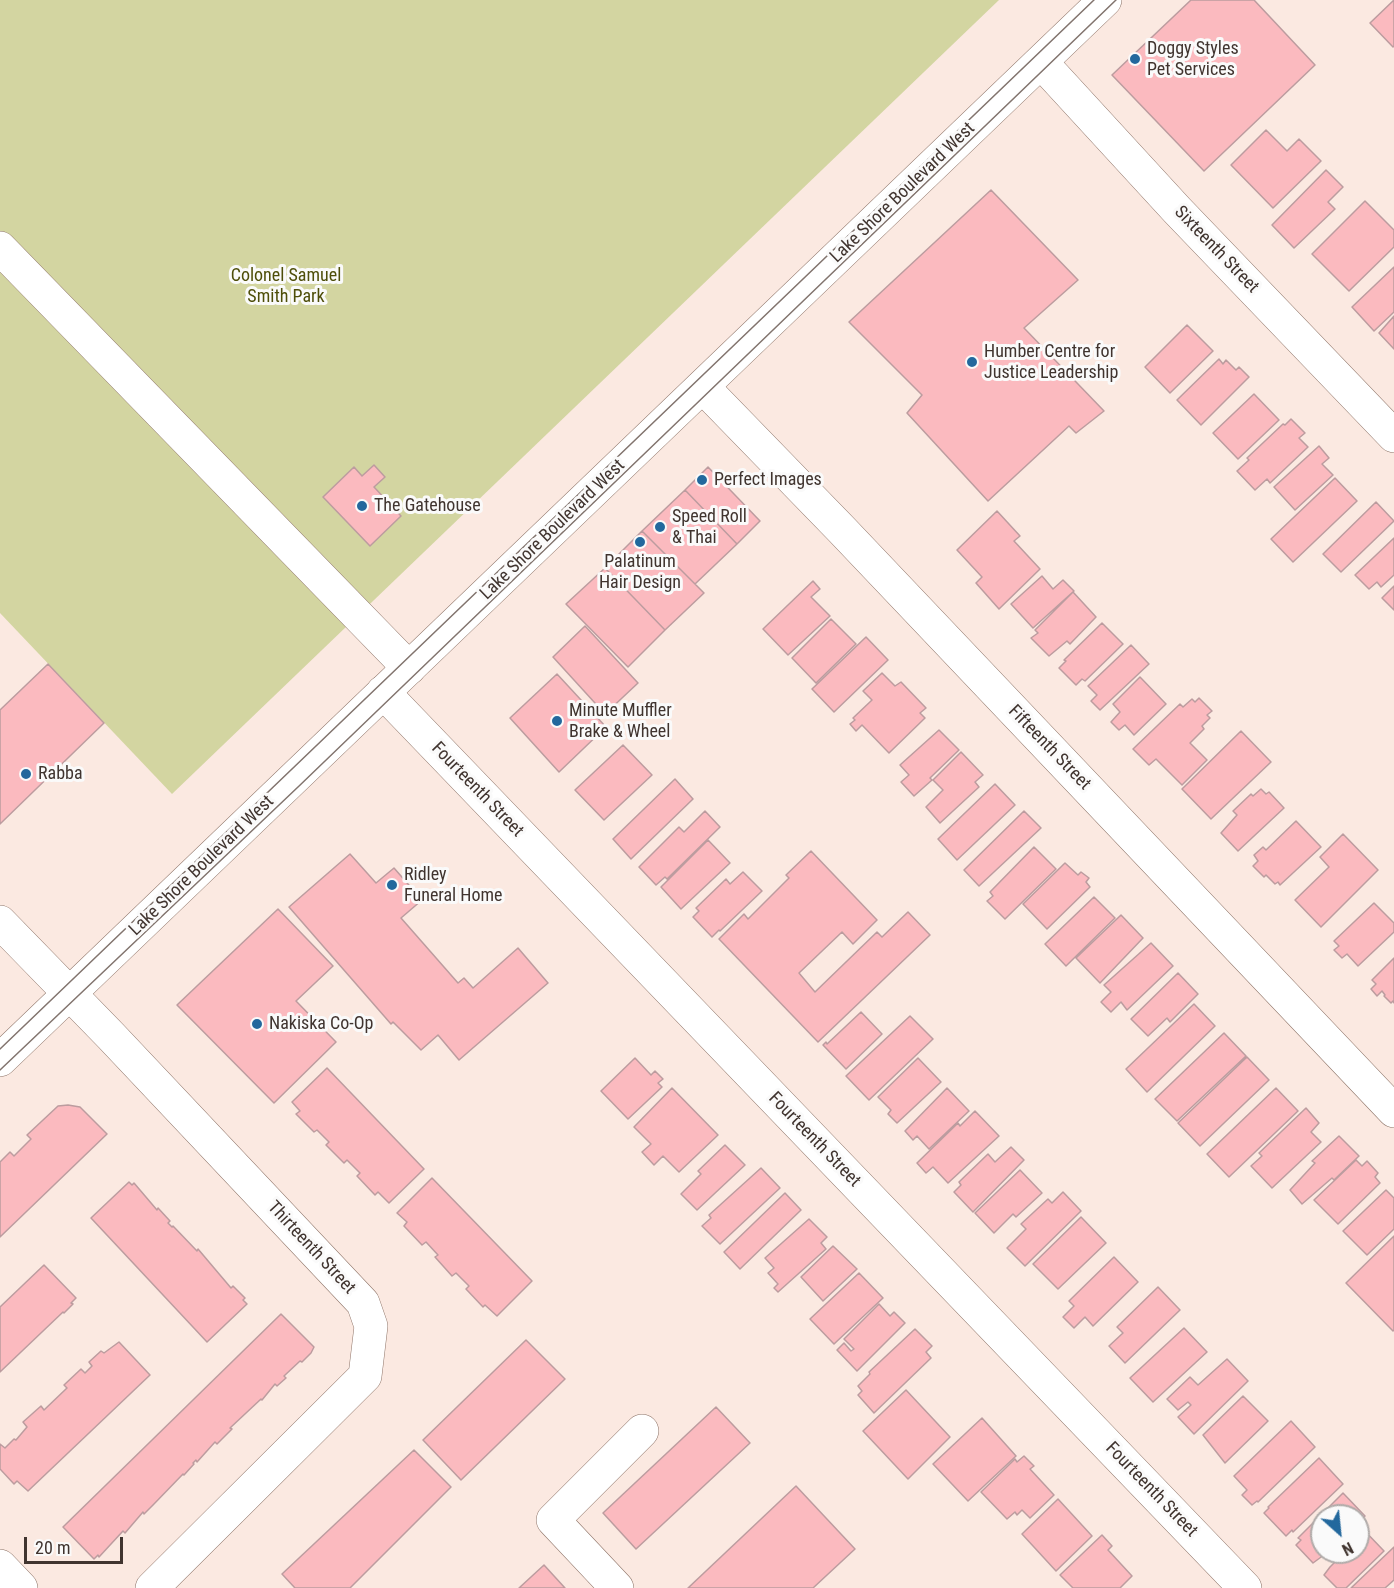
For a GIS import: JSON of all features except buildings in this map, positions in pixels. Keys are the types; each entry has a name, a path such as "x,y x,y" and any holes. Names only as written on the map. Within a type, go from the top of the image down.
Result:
{"street":[{"name":"Lake Shore Boulevard West","path":"0,1060 1105,0"},
{"name":"Sixteenth Street","path":"1041,62 1177,210 1394,436"},
{"path":"0,248 409,668"},
{"name":"Fifteenth Street","path":"703,387 842,530 1394,1111"},
{"name":"Fourteenth Street","path":"383,692 1245,1588"},
{"name":"Thirteenth Street","path":"0,922 363,1303 371,1326 365,1376 152,1588"},
{"path":"617,1588 553,1520 642,1431"},
{"path":"0,1566 21,1588"}],"green space":[{"name":"Colonel Samuel Smith Park","path":"0,0 999,0 172,794 0,613"}],"tram line":[{"path":"0,1049 1094,0"},
{"path":"0,1070 298,787 1116,0"}],"place":[{"name":"Doggy Styles Pet Services","path":"1135,59"},
{"name":"Humber Centre for Justice Leadership","path":"972,362"},
{"name":"Perfect Images","path":"702,480"},
{"name":"The Gatehouse","path":"362,506"},
{"name":"Speed Roll & Thai","path":"660,527"},
{"name":"Palatinum Hair Design","path":"640,542"},
{"name":"Minute Muffler Brake & Wheel","path":"557,721"},
{"name":"Rabba","path":"26,774"},
{"name":"Ridley Funeral Home","path":"392,885"},
{"name":"Nakiska Co-Op","path":"257,1024"}]}
